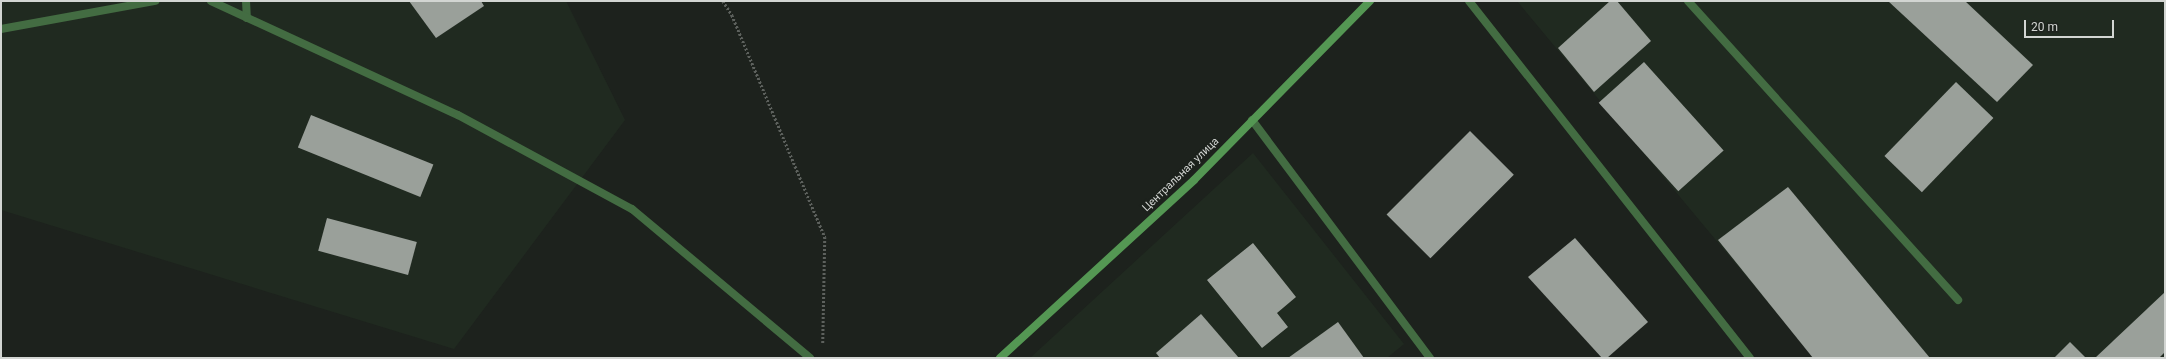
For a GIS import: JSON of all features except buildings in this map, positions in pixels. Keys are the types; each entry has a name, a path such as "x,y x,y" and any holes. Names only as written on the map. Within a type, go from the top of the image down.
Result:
{"street":[{"path":"1,29 155,1"},
{"path":"211,1 458,115 632,210 810,358"},
{"path":"246,1 247,18"},
{"name":"Центральная улица","path":"1000,358 1194,180 1370,1"},
{"path":"1469,1 1750,358"},
{"path":"1688,1 1958,300"},
{"path":"1252,120 1430,358"}],"path":[{"path":"723,1 732,15 825,237 826,314 823,351"}],"shaded area":[{"path":"1,1 566,1 625,120 454,349 1,210"},
{"path":"1517,1 2165,1 2165,358 1814,358"},
{"path":"1253,153 1404,344 1387,358 1030,358"}]}
